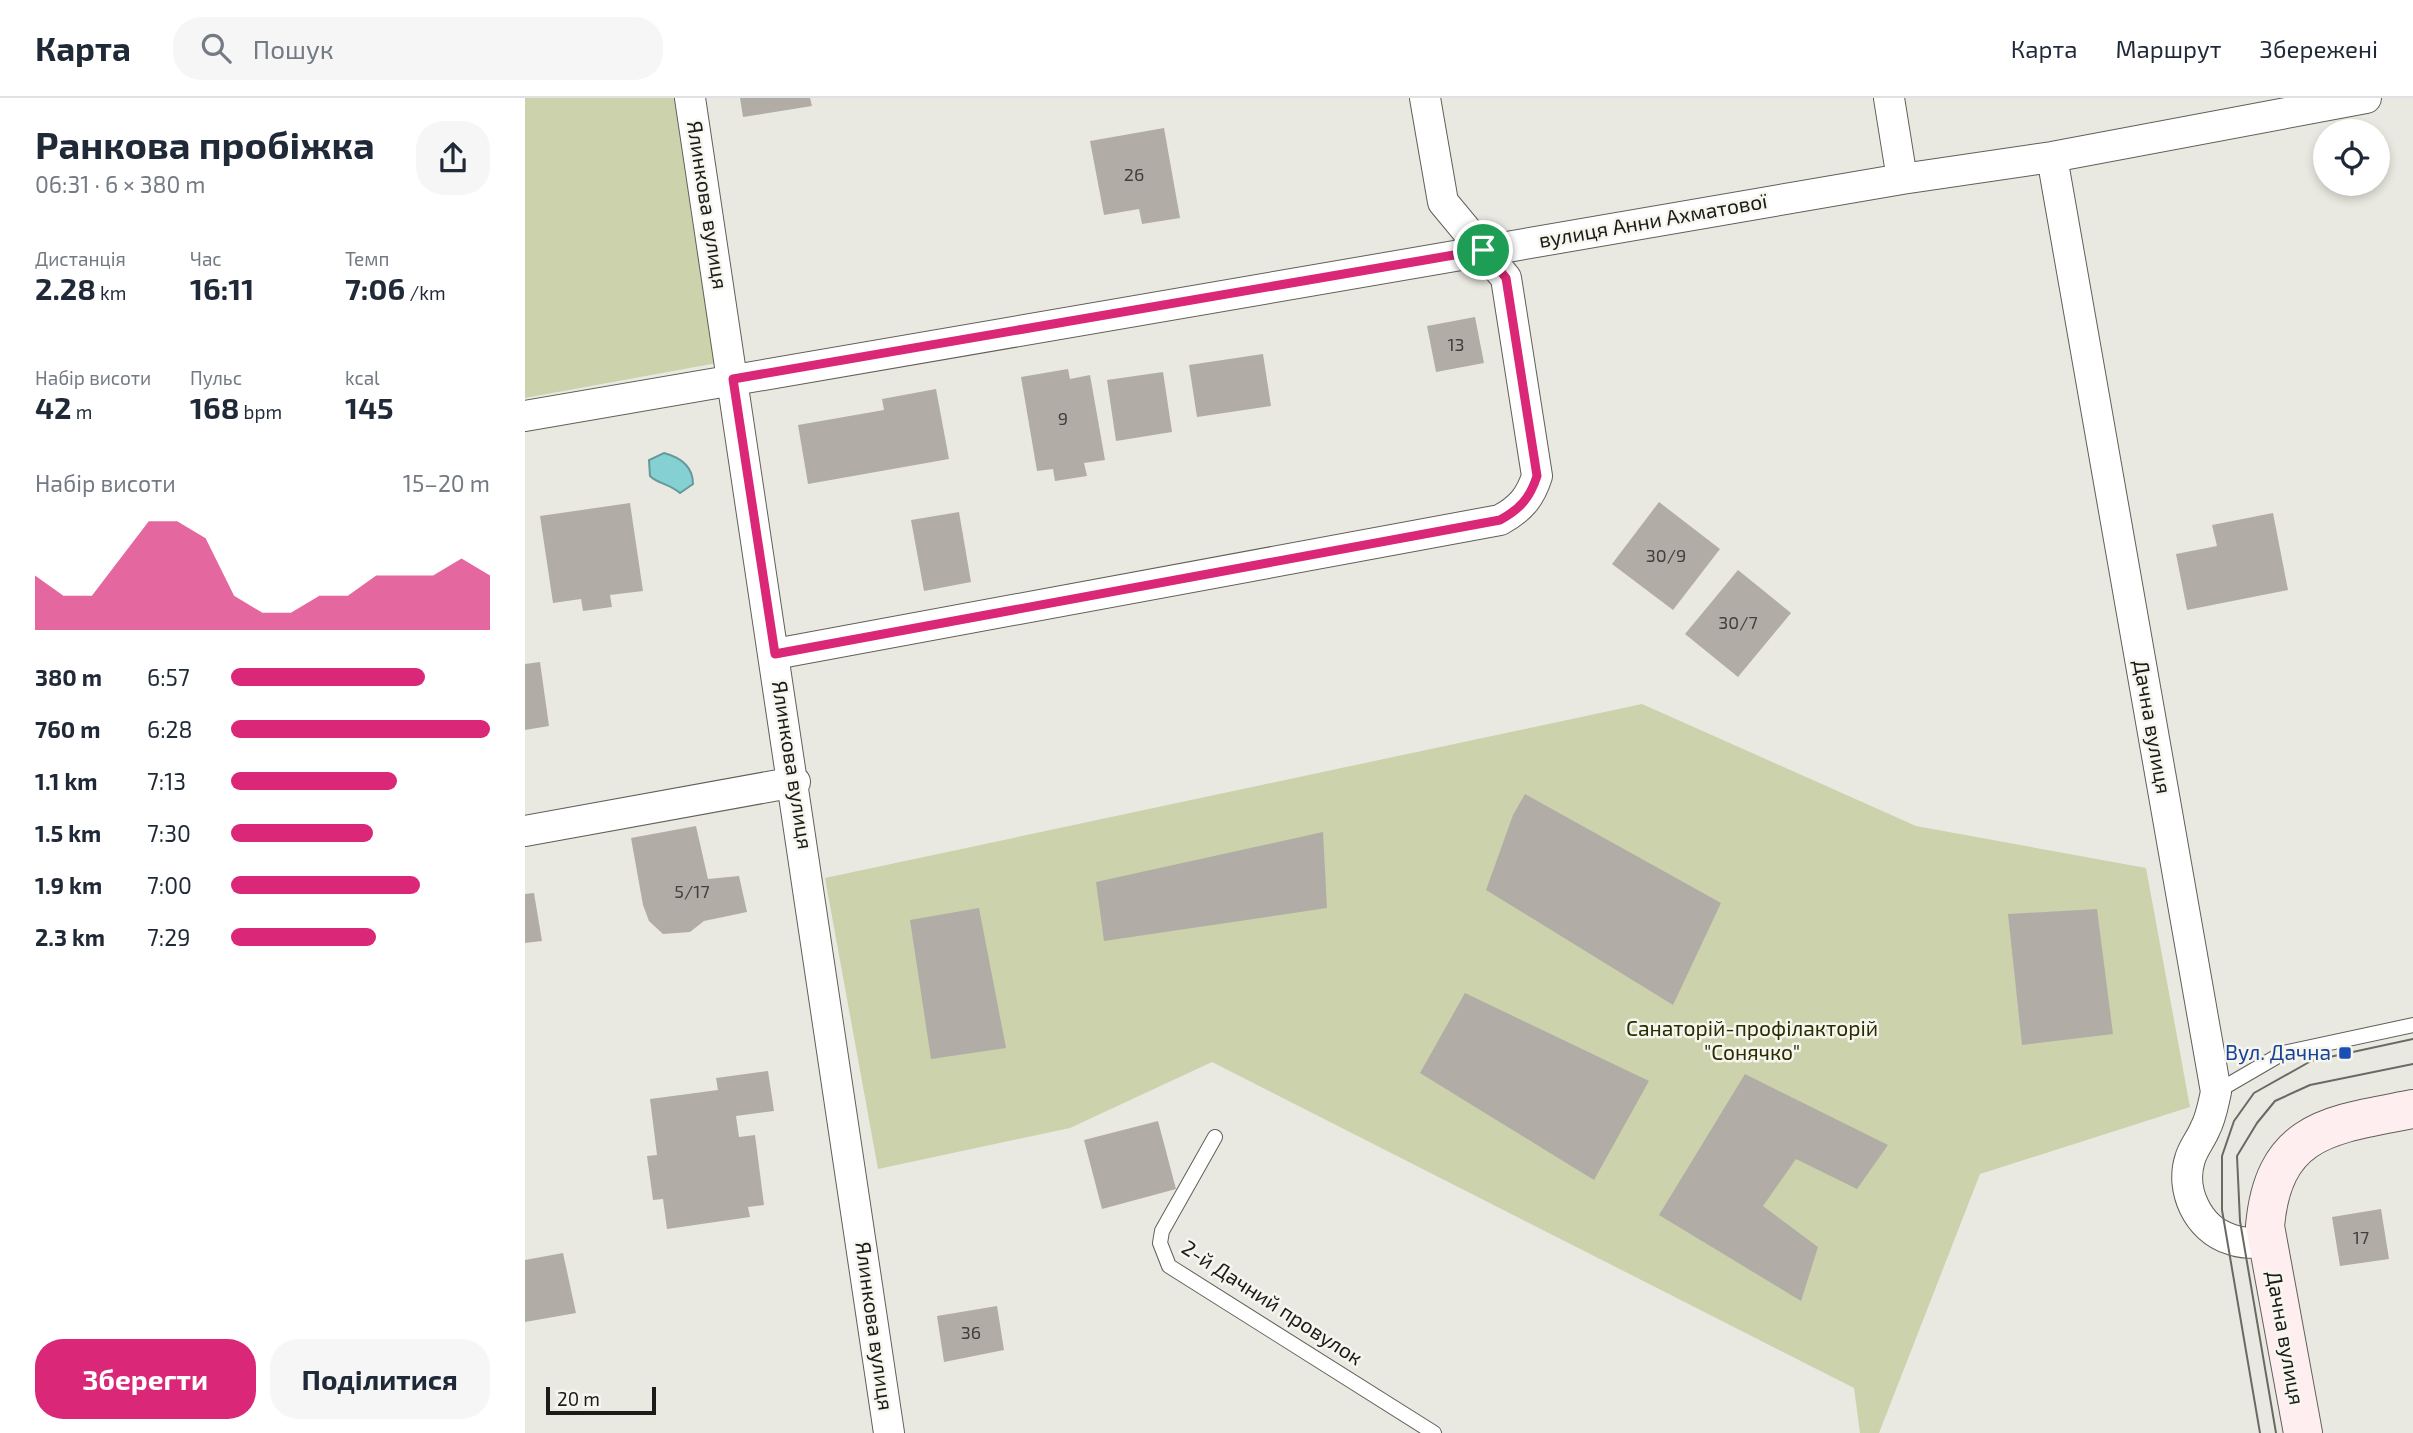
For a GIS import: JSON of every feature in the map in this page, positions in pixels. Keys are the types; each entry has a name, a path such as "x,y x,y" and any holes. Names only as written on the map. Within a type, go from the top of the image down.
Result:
{"main road":[{"name":"Дачна вулиця","path":"2303,1433 2265,1226 2268,1196 2280,1165 2303,1142 2335,1124 2413,1109"}],"street":[{"name":"Ялинкова вулиця","path":"690,98 795,782 890,1433"},
{"path":"775,654 1500,520 1514,513 1525,503 1537,476 1506,278 1443,202 1425,98"},
{"path":"1889,98 1902,179"},
{"name":"вулиця Анни Ахматової","path":"525,416 1483,250 1902,179 2052,157 2366,98"},
{"name":"Дачна вулиця","path":"2052,157 2216,1093 2207,1127 2190,1158 2187,1178 2190,1197 2205,1222 2227,1239 2244,1243 2268,1242"},
{"path":"525,831 795,782"}],"lane":[{"path":"2216,1093 2283,1052 2413,1025"},
{"name":"2-й Дачний провулок","path":"1215,1137 1162,1231 1160,1243 1169,1266 1434,1433"}],"green space":[{"path":"525,98 679,98 728,361 525,398"},
{"name":"Санаторій-профілакторій \"Сонячко\"","path":"1642,704 1916,826 2146,868 2190,1107 1980,1174 1879,1433 1860,1433 1854,1388 1212,1062 1070,1128 878,1169 825,878"}],"water":[{"path":"664,453 680,460 691,472 693,484 680,493 650,476 649,460"}],"building":[{"path":"740,98 810,98 812,106 743,117"},
{"path":"1164,128 1180,218 1142,224 1139,209 1104,215 1090,141"},
{"path":"1475,317 1484,363 1436,372 1427,326"},
{"path":"1263,354 1271,406 1197,417 1189,365"},
{"path":"1068,369 1070,379 1090,375 1105,460 1084,463 1087,476 1055,481 1053,469 1037,471 1021,377"},
{"path":"1163,372 1172,432 1116,441 1107,380"},
{"path":"936,389 949,459 808,484 798,425 884,410 882,399"},
{"path":"1659,502 1720,549 1673,610 1612,564"},
{"path":"630,503 643,591 610,595 612,607 583,611 581,599 553,603 540,516"},
{"path":"959,512 971,582 924,591 911,520"},
{"path":"2273,513 2288,590 2187,610 2176,554 2217,546 2212,525"},
{"path":"1738,570 1791,613 1738,677 1685,634"},
{"path":"540,662 549,726 525,730 525,664"},
{"path":"1525,794 1721,903 1673,1005 1486,890 1513,815"},
{"path":"696,826 708,879 739,876 747,912 704,921 690,932 663,934 649,921 643,905 631,838"},
{"path":"1323,832 1327,908 1104,941 1096,882"},
{"path":"534,893 542,941 525,943 525,894"},
{"path":"979,908 1006,1048 931,1059 910,920"},
{"path":"2097,909 2113,1034 2022,1045 2008,914"},
{"path":"1465,993 1649,1081 1594,1180 1420,1073"},
{"path":"768,1071 774,1111 736,1116 739,1137 755,1135 764,1205 748,1207 750,1217 667,1229 663,1199 653,1200 647,1156 657,1155 650,1099 718,1090 716,1078"},
{"path":"1745,1074 1888,1145 1857,1189 1796,1159 1763,1206 1818,1247 1801,1301 1659,1215"},
{"path":"1158,1121 1176,1189 1102,1209 1084,1140"},
{"path":"2381,1209 2389,1259 2340,1266 2332,1217"},
{"path":"563,1253 576,1313 525,1322 525,1260"},
{"path":"997,1306 1004,1350 944,1362 937,1316"}],"tram line":[{"path":"2260,1433 2222,1210 2222,1156 2234,1121 2254,1093 2311,1061 2413,1039"},
{"path":"2276,1433 2240,1221 2237,1156 2257,1123 2275,1101 2310,1085 2413,1064"}],"place":[{"name":"Вул. Дачна","path":"2345,1053"}],"route":[{"path":"1483,250 1506,278 1537,476 1525,503 1514,513 1500,520 775,654 733,379 1483,250"}]}
